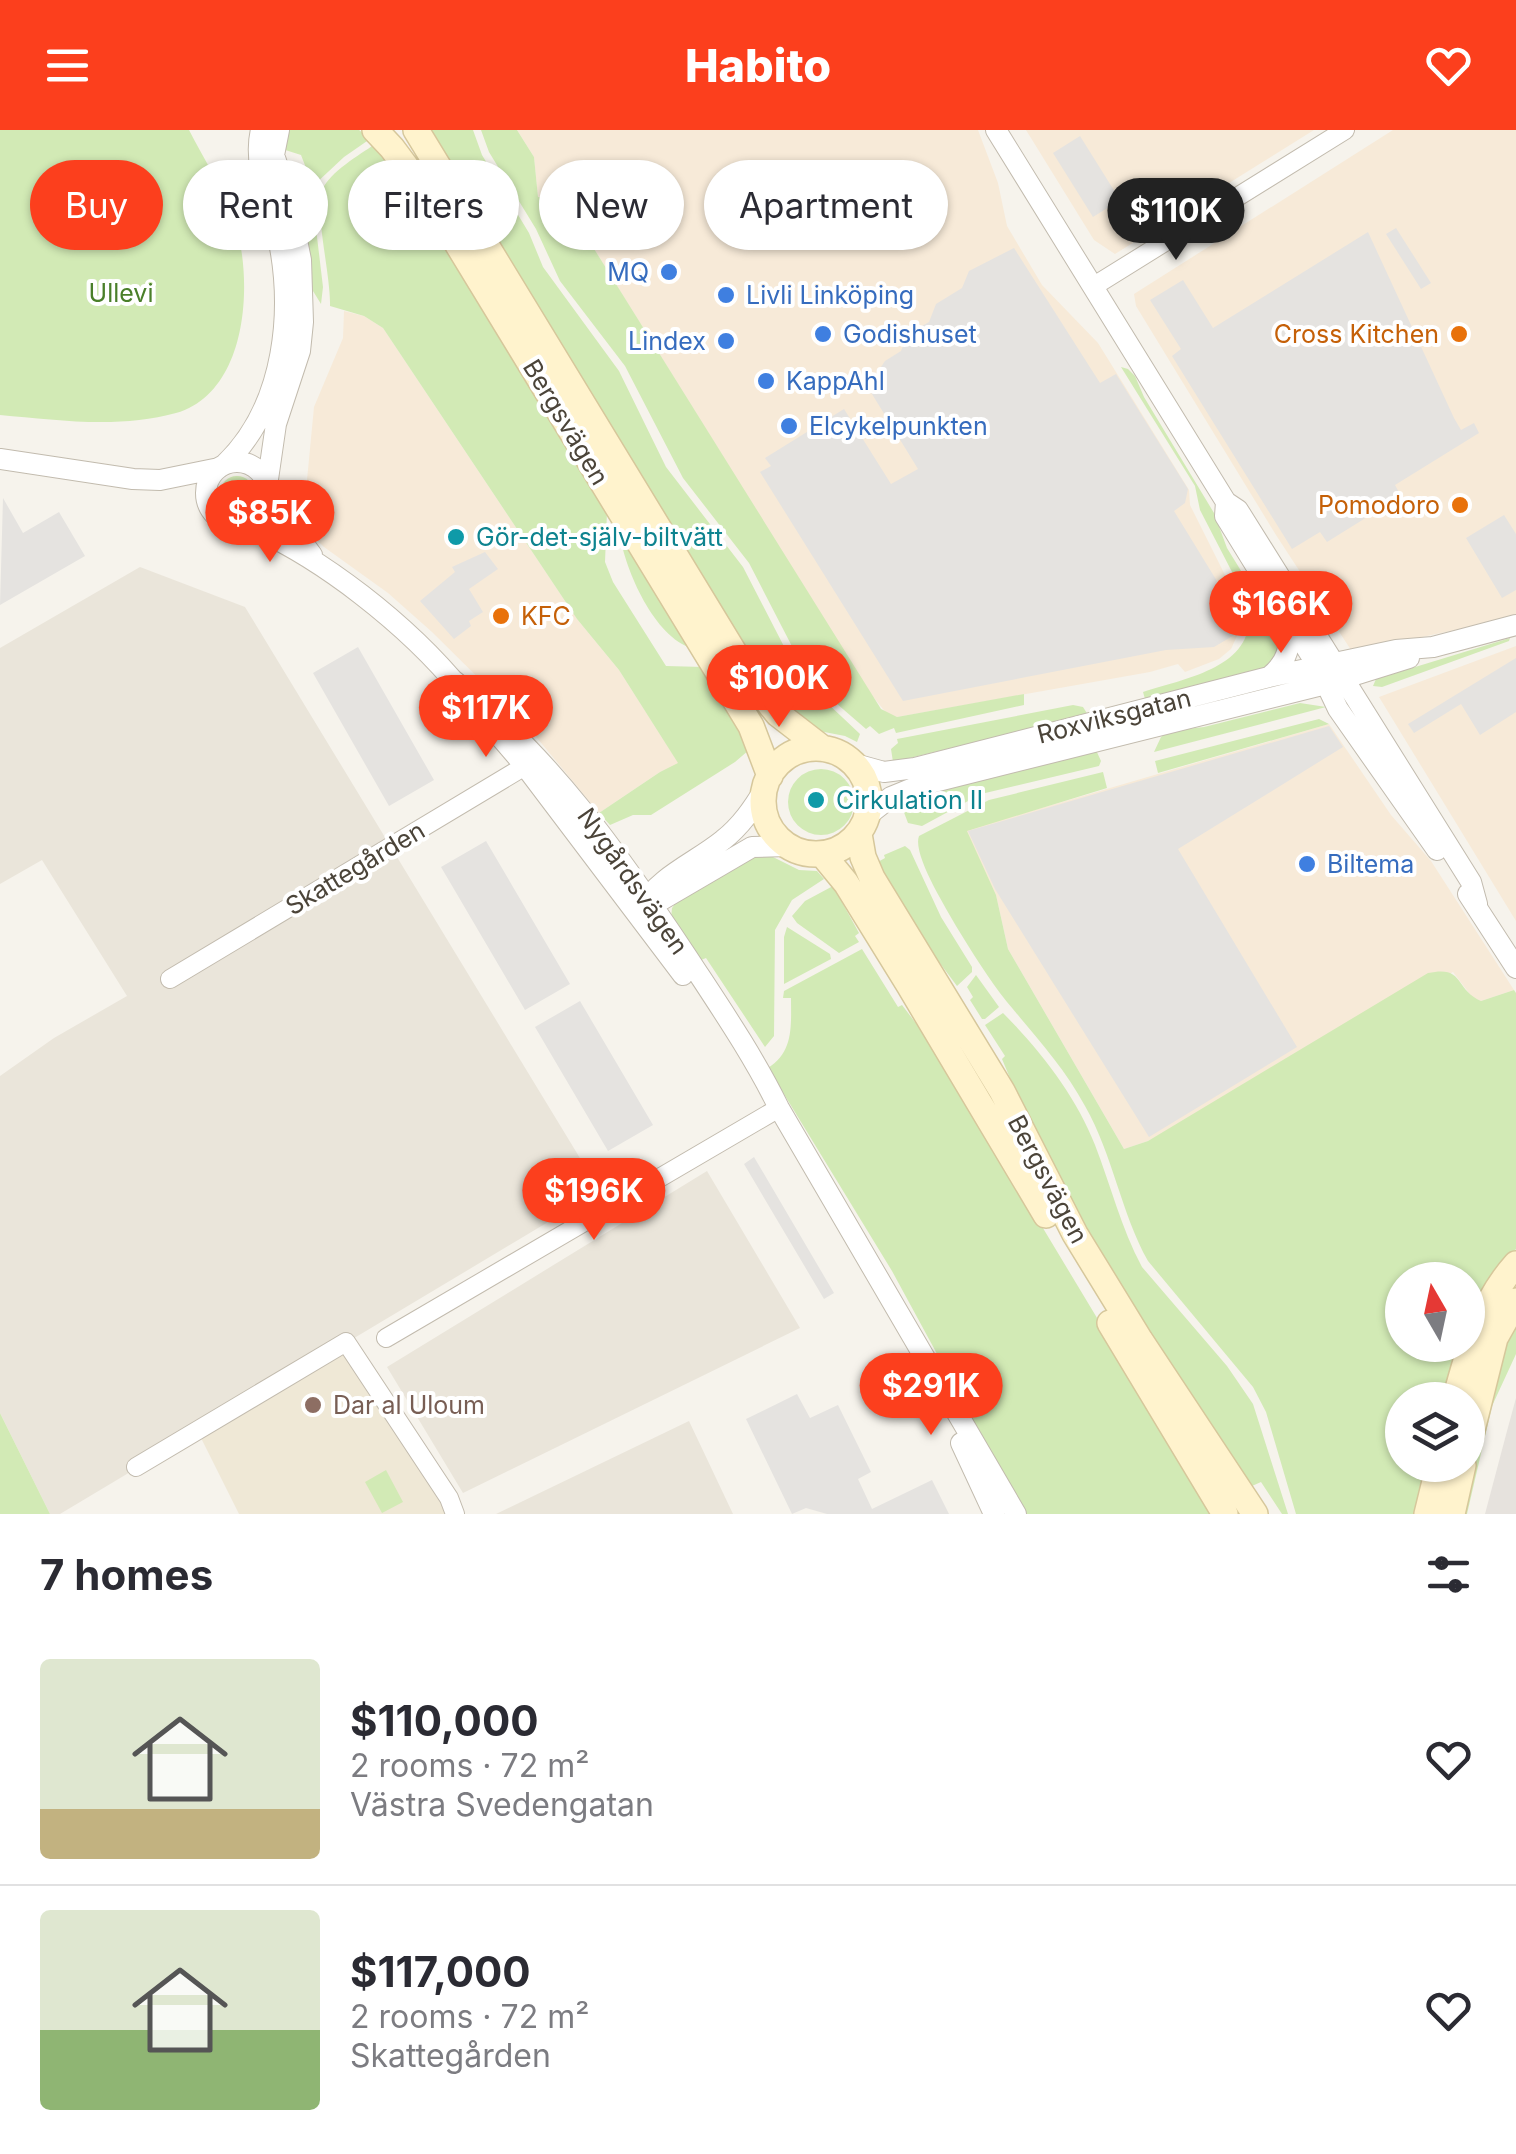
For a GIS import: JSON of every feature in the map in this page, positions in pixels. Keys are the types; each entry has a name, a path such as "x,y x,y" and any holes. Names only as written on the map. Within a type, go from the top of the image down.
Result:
{"main road":[{"name":"Bergsvägen","path":"375,130 412,172 439,213 751,726 767,783"},
{"name":"Bergsvägen","path":"416,130 754,684 778,714 822,748"},
{"path":"822,748 855,764 868,788 863,825 842,848 822,854 804,853 787,846 767,821 767,783 777,766 798,752 822,748"},
{"name":"Bergsvägen","path":"863,825 862,857 872,878 1002,1092 1075,1234 1255,1514"},
{"name":"Bergsvägen","path":"822,854 846,883 910,985 1225,1514"},
{"path":"1460,1382 1490,1298 1516,1264"},
{"path":"1484,1382 1495,1338 1516,1301"},
{"path":"1427,1514 1435,1482"},
{"path":"1452,1514 1459,1482"}],"street":[{"path":"208,503 207,486 246,442 258,422 284,340 284,274 258,157 260,130"},
{"path":"0,459 104,476 160,480 194,492 221,520 242,524 260,514 268,491 273,435 300,351 304,322 301,260 288,196 274,155 279,130"},
{"path":"996,130 1226,502 1238,510 1331,673 1470,882 1477,904 1516,968"},
{"path":"1094,286 1344,130"},
{"path":"160,480 237,462 250,465 261,474 268,491"},
{"name":"Nygårdsvägen","path":"268,491 319,565"},
{"path":"1226,502 1225,516 1288,618 1331,673"},
{"name":"Nygårdsvägen","path":"242,524 319,565 386,617 453,680 532,761 629,872 646,905"},
{"path":"1269,677 1279,669 1289,651 1288,618"},
{"name":"Roxviksgatan","path":"855,764 884,772 915,768 1269,677 1331,673 1400,662 1433,647 1516,625"},
{"name":"Roxviksgatan","path":"863,825 891,797 918,786 1331,673"},
{"name":"Nygårdsvägen","path":"532,761 646,905 757,1062 779,1108 1016,1514"},
{"name":"Skattegården","path":"170,979 532,761"},
{"path":"646,905 680,869 737,828 767,783"},
{"path":"646,905 752,847 787,846"},
{"path":"629,872 655,876 680,869"},
{"path":"386,1338 779,1108"},
{"name":"Nygårdsvägen","path":"914,1341 994,1514"},
{"path":"136,1467 346,1342 455,1512"}],"shaded area":[{"path":"517,130 978,130 998,183 1007,226 1042,285 1098,343 1189,490 1190,505 1242,609 1242,625 1231,649 1219,659 1185,672 1178,664 897,717 887,714 870,693 595,250 684,250 684,160 539,160 539,197 534,157"},
{"path":"1026,130 1314,130 1115,254 1094,240"},
{"path":"1393,130 1516,130 1516,617 1351,650 1136,306 1134,294"},
{"path":"1080,136 1120,200 1093,217 1053,153"},
{"path":"1396,228 1431,283 1421,289 1386,234"},
{"path":"1368,232 1454,418 1461,430 1474,423 1479,433 1395,485 1401,496 1327,542 1320,532 1292,549 1172,356 1181,349 1150,300 1183,280 1213,328"},
{"path":"1014,248 1100,383 1116,374 1188,489 1185,503 1174,511 1239,617 1230,623 1236,634 1214,647 1166,650 903,701 760,472 771,466 765,458 844,409 891,484 918,469 864,381 901,351 908,334 929,322 936,304 962,288 969,271"},
{"path":"344,311 364,316 383,328 577,619 619,670 679,764 660,772 599,813 528,727 432,632 299,523 311,509 307,480 314,407 343,338"},
{"path":"3,498 23,533 59,512 85,556 0,605"},
{"path":"1504,515 1516,534 1516,590 1502,598 1466,538"},
{"path":"485,552 498,569 469,589 483,612 454,639 420,601 455,572 452,567"},
{"path":"140,567 245,607 600,1191 60,1514 50,1514 0,1413 0,1076 54,1038 127,996 42,860 0,884 0,648"},
{"path":"1516,646 1516,921 1379,697"},
{"path":"358,647 434,780 389,806 313,673"},
{"path":"1516,658 1516,712 1480,735 1461,704 1414,733 1408,724"},
{"path":"1329,724 1391,815 1431,861 1514,990 1481,1001 1472,997 1453,972 1148,1141 1124,1149 1008,949 996,895 966,830"},
{"path":"1329,726 1343,747 1178,849 1297,1047 1149,1137 995,889 968,831"},
{"path":"486,841 570,984 525,1010 441,867"},
{"path":"580,1001 653,1125 608,1151 535,1027"},
{"path":"754,1157 834,1293 824,1299 744,1164"},
{"path":"707,1171 800,1328 463,1493 387,1367"},
{"name":"Dar al Uloum","path":"346,1342 416,1449 448,1514 239,1514 197,1430"},
{"path":"797,1394 810,1418 838,1405 871,1472 858,1479 872,1509 932,1480 949,1514 827,1514 806,1508 792,1514 746,1419"},
{"path":"1516,1398 1516,1514 1485,1514 1507,1431"},
{"path":"689,1421 733,1514 496,1514"}],"green space":[{"name":"Ullevi","path":"0,130 189,130 205,160 183,160 183,250 241,250 244,272 240,331 219,382 200,401 154,418 88,422 0,415"},
{"path":"286,130 359,130 370,139 328,172 328,160 303,160 301,155 279,148"},
{"path":"427,130 473,130 485,160 445,160"},
{"path":"481,130 517,130 534,157 539,236 519,201 519,160 494,160"},
{"path":"375,144 388,160 352,160"},
{"path":"348,163 348,250 447,250 607,512 605,562 613,582 666,666 704,667 713,676 749,750 651,815 633,815 610,825 599,813 678,763 619,670 577,619 383,328 364,316 330,306 325,250 328,250 328,181"},
{"path":"519,216 543,267 619,371 666,467 743,567 806,683 860,734 857,742 814,730 778,700 501,250 519,250"},
{"path":"303,250 319,250 321,304 313,291"},
{"path":"546,250 595,250 881,709 897,717 1024,694 1024,705 879,734 870,726 866,729 829,697 798,658 749,563 683,478 625,366 560,281"},
{"path":"1121,367 1135,376 1214,513 1227,548 1275,626 1280,641 1275,661 1264,669 1145,699 1143,692 1201,674 1234,654 1244,640 1249,622 1246,599 1200,510 1195,486"},
{"path":"237,476 249,481 254,493 249,505 237,510 225,505 220,493 225,481"},
{"path":"620,535 692,648 678,642 654,617 635,583"},
{"path":"1510,638 1382,687 1373,686 1376,679"},
{"path":"1300,703 1326,707 1154,752 1161,737 1169,731 1204,727"},
{"path":"1073,705 1083,707 1088,715 893,762 891,749 897,739"},
{"path":"1319,719 1329,724 1158,773 1155,761"},
{"path":"1096,750 1099,766 981,794 922,826 908,823 900,802"},
{"path":"821,769 844,779 854,802 844,825 821,835 798,825 788,802 798,779"},
{"path":"1103,772 1107,788 967,831 996,895 1008,949 1124,1149 1148,1141 1428,973 1454,975 1481,1001 1514,990 1516,993 1516,1249 1503,1263 1485,1298 1485,1262 1385,1262 1385,1362 1457,1362 1452,1382 1385,1382 1385,1482 1426,1482 1418,1514 1296,1514 1266,1412 1253,1387 1148,1261 1085,1106 987,974 925,868 919,836 989,800"},
{"path":"905,846 972,967 972,972 957,986 915,930 876,863"},
{"path":"769,855 799,870 817,871 824,879 792,900 775,930 774,1036 765,1047 706,958 701,960 671,919 678,900 749,858"},
{"path":"833,886 859,933 855,936 859,942 839,953 792,916 805,901"},
{"path":"787,927 830,954 831,959 784,984 784,937"},
{"path":"862,949 898,1007 902,1005 934,1047 1215,1514 1024,1514 892,1271 768,1068 783,1054 789,1037 791,998 783,998 784,991"},
{"path":"976,975 999,1007 985,1019 970,1000 973,997 967,987"},
{"path":"1003,1013 1043,1058 1078,1109 1142,1267 1227,1366 1253,1404 1288,1514 1282,1514 1261,1482 1252,1486 1242,1478 1081,1222 1026,1114 1002,1059 1005,1056 985,1025"},
{"path":"1516,1319 1516,1354 1492,1406 1485,1436 1491,1379"},
{"path":"0,1413 50,1514 0,1514"},
{"path":"386,1470 403,1502 382,1513 365,1482"},
{"path":"1469,1482 1474,1482 1467,1514 1458,1514"}],"place":[{"name":"MQ","path":"669,272"},
{"name":"Livli Linköping","path":"726,295"},
{"name":"Godishuset","path":"823,334"},
{"name":"Cross Kitchen","path":"1459,334"},
{"name":"Lindex","path":"726,341"},
{"name":"KappAhl","path":"766,381"},
{"name":"Elcykelpunkten","path":"789,426"},
{"name":"Pomodoro","path":"1460,505"},
{"name":"Gör-det-själv-biltvätt","path":"456,537"},
{"name":"KFC","path":"501,616"},
{"name":"Cirkulation II","path":"816,800"},
{"name":"Biltema","path":"1307,864"},
{"name":"Dar al Uloum","path":"313,1405"}]}
